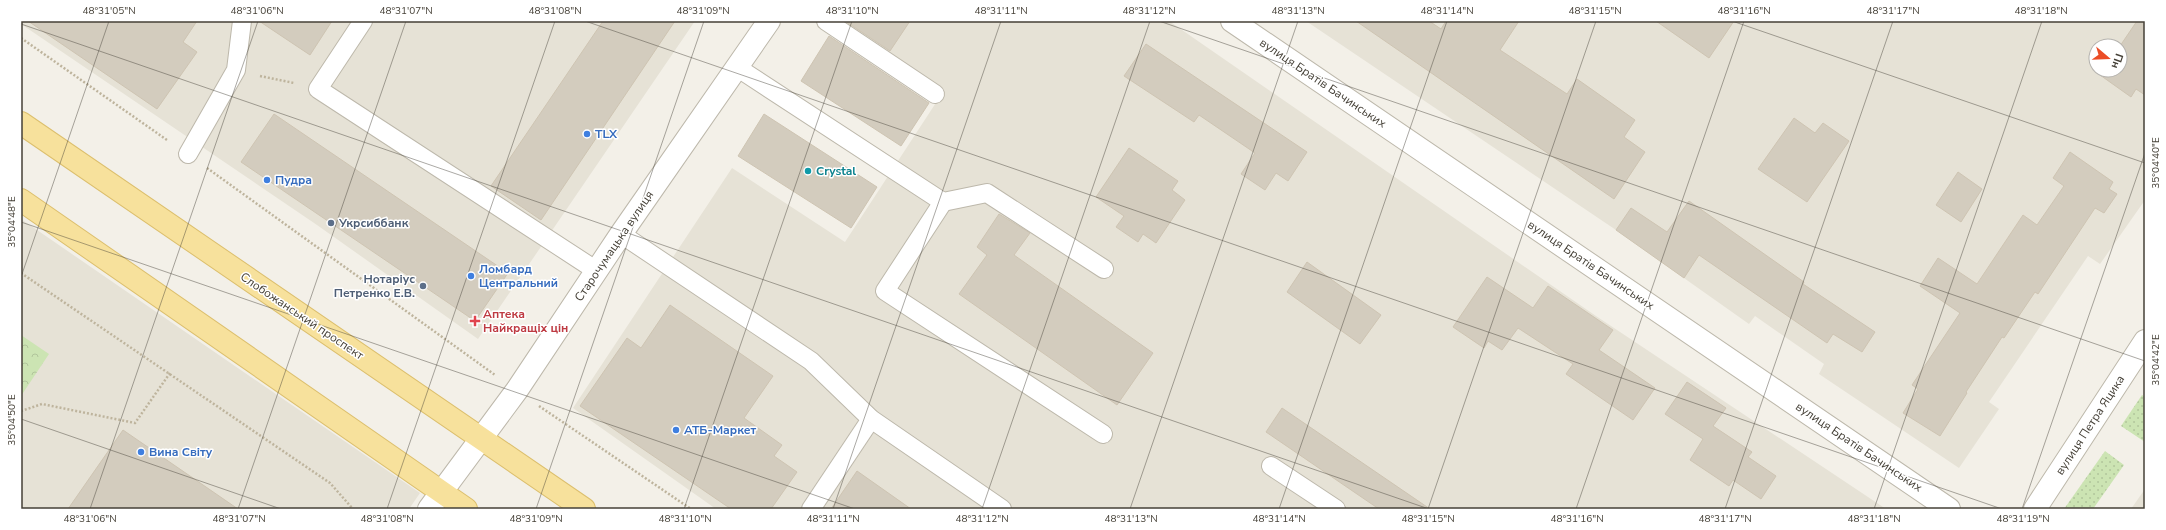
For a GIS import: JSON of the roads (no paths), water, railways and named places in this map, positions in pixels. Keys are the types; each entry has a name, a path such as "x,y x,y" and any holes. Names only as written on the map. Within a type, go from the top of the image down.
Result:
{"main road":[{"name":"Слобожанський проспект","path":"21,123 584,509"},
{"path":"21,200 436,501 466,509"}],"street":[{"name":"Старочумацька вулиця","path":"436,501 517,390 621,234 738,68 769,21"},
{"name":"вулиця Братів Бачинських","path":"1232,21 1949,509"},
{"name":"вулиця Петра Яцика","path":"2035,509 2145,342"}],"lane":[{"path":"188,154 236,70 242,21"},
{"path":"363,21 318,89 597,271"},
{"path":"826,21 935,94"},
{"path":"738,68 944,202"},
{"path":"1103,434 885,291 944,202 987,193 1104,269"},
{"path":"621,234 811,361 872,419 1002,509"},
{"path":"812,509 872,419"},
{"path":"1271,466 1336,509"}],"place":[{"name":"TLX","path":"587,134"},
{"name":"Crystal","path":"808,171"},
{"name":"Пудра","path":"267,180"},
{"name":"Укрсиббанк","path":"331,223"},
{"name":"Ломбард Центральний","path":"471,276"},
{"name":"Нотаріус Петренко Е.В.","path":"423,286"},
{"name":"Аптека Найкращiх цiн","path":"475,321"},
{"name":"АТБ-Маркет","path":"676,430"},
{"name":"Вина Світу","path":"141,452"}]}
